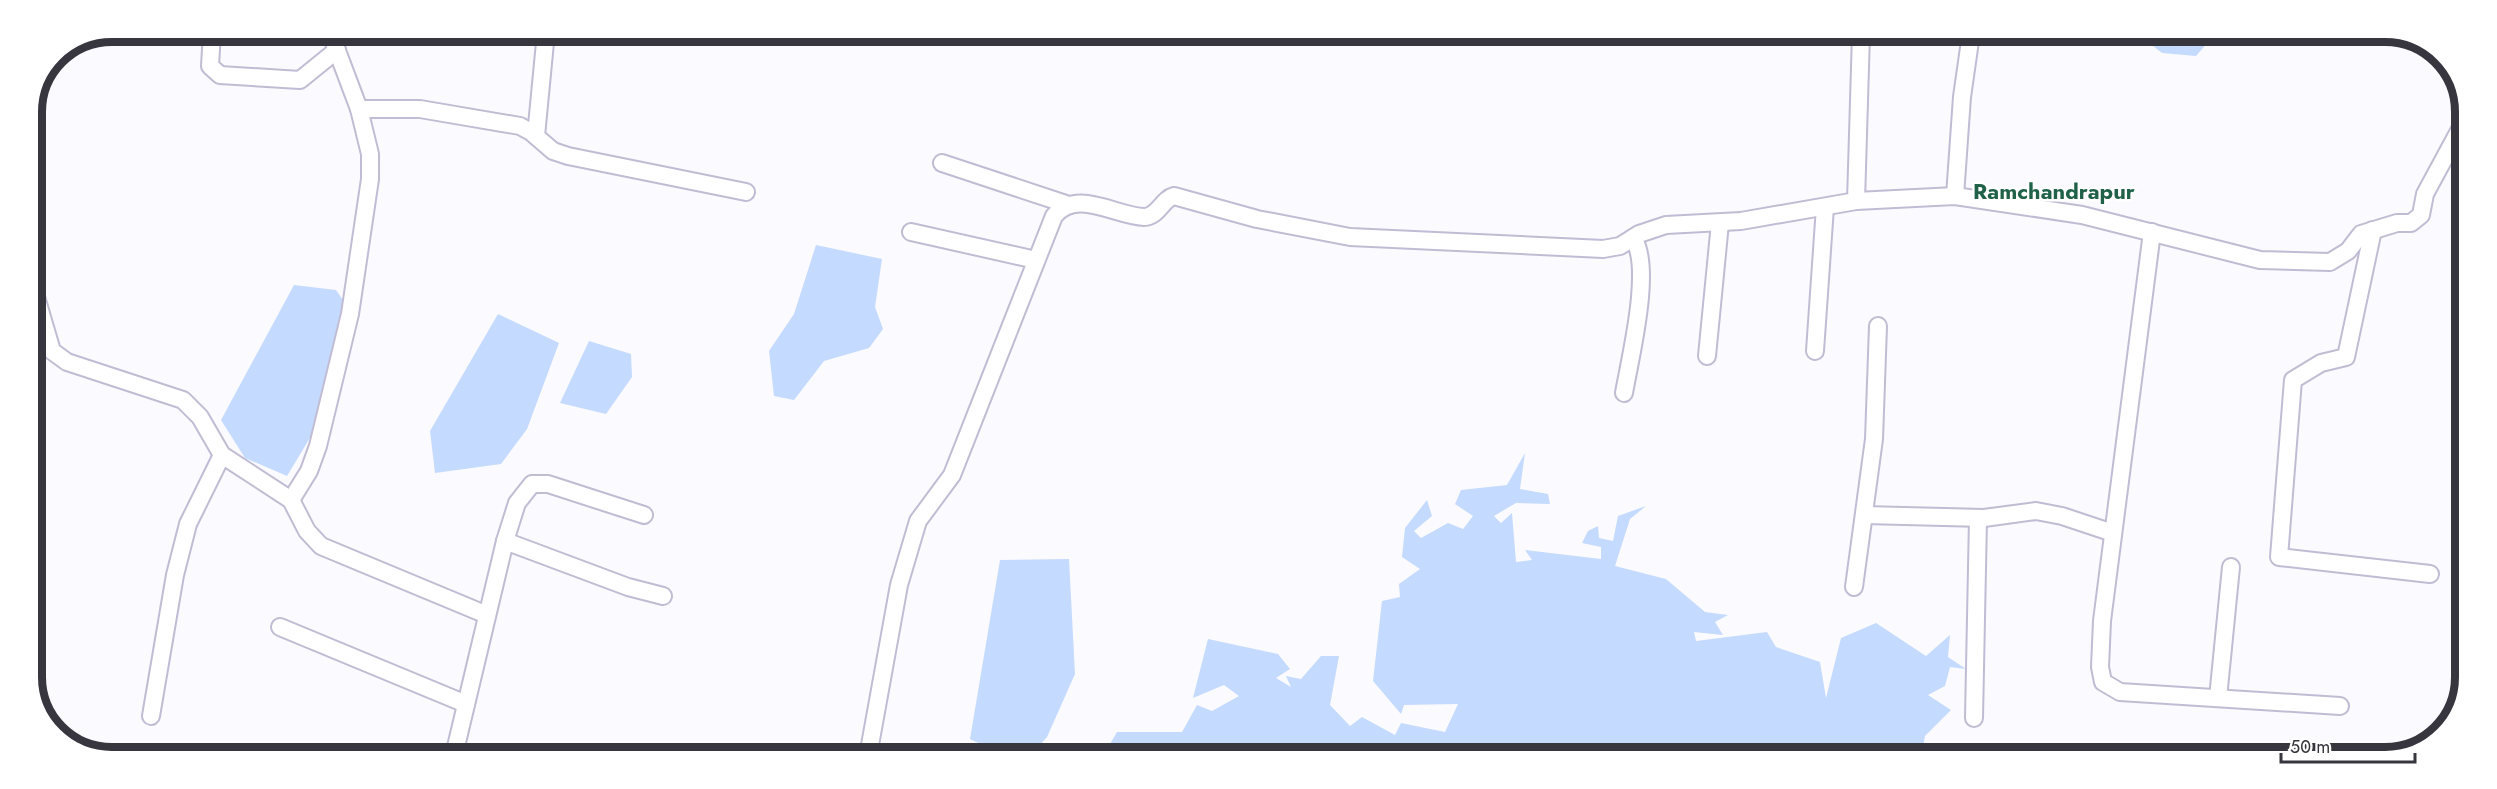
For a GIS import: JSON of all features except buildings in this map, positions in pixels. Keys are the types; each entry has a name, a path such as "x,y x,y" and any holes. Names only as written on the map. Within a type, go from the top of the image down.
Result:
{"street":[{"path":"211,42 210,66 220,75 300,80 337,50"},
{"path":"291,500 309,471 318,446 358,273 371,166 359,109 334,42"},
{"path":"536,136 545,42"},
{"path":"1856,201 1861,42"},
{"path":"1955,196 1962,97 1970,42"},
{"path":"359,109 427,110 520,126 554,151 568,156 746,192"},
{"path":"870,747 899,585 918,521 952,475 1036,260 1054,216 1060,208 1087,204 1145,217 1155,213 1170,196 1174,196 1257,219 1350,237 1603,249 1620,246 1633,238 1666,225 1720,223 1856,201 1955,196 2082,215 2260,260 2330,262 2348,251 2361,234 2397,223 2411,223 2421,215 2425,194 2455,138"},
{"path":"942,163 1069,205"},
{"path":"1815,351 1825,207"},
{"path":"1707,356 1720,223"},
{"path":"2373,230 2346,357 2321,363 2293,380 2279,556 2430,574"},
{"path":"911,232 1036,260"},
{"path":"2152,232 2102,621 2100,667 2103,682 2120,692 2340,706"},
{"path":"1624,393 1641,284 1640,251 1633,238"},
{"path":"42,317 52,351 67,362 183,400 200,417 222,455 291,500 307,531 321,546 487,615"},
{"path":"1854,587 1874,439 1878,326"},
{"path":"151,716 175,575 188,524 222,455"},
{"path":"456,747 505,541 517,503 532,484 548,484 644,515"},
{"path":"1864,515 1977,518 2036,511 2062,516 2113,533"},
{"path":"1974,718 1977,518"},
{"path":"505,541 628,587 663,596"},
{"path":"2218,698 2231,567"},
{"path":"280,627 466,704"}],"water":[{"path":"2148,42 2208,42 2196,56 2162,53"},
{"path":"816,245 882,259 875,307 883,329 869,348 824,361 794,400 774,396 769,351 794,314"},
{"path":"294,285 336,290 349,309 322,418 287,476 245,458 221,420"},
{"path":"498,314 559,343 527,429 501,464 435,473 430,431"},
{"path":"589,341 631,354 632,377 606,414 560,403"},
{"path":"1525,453 1520,489 1548,494 1550,504 1516,503 1494,516 1501,523 1512,513 1516,562 1532,560 1525,550 1601,559 1601,547 1582,543 1588,531 1598,526 1599,538 1613,541 1618,516 1646,506 1630,519 1615,566 1666,579 1705,612 1728,615 1715,622 1723,635 1694,632 1696,641 1767,632 1776,647 1820,662 1826,698 1841,638 1876,623 1926,656 1950,635 1948,657 1966,669 1950,667 1945,686 1928,695 1951,710 1925,736 1923,747 1108,747 1117,732 1182,732 1197,705 1212,711 1239,696 1224,685 1193,698 1208,639 1278,654 1290,669 1276,678 1291,687 1286,676 1301,679 1321,656 1339,656 1330,705 1350,726 1362,717 1395,735 1401,723 1445,732 1458,704 1404,705 1401,714 1373,681 1382,601 1400,597 1399,584 1420,569 1402,557 1405,528 1427,500 1432,516 1414,531 1421,538 1448,523 1463,529 1473,516 1455,504 1461,490 1507,485"},
{"path":"1069,559 1075,674 1047,737 1038,747 986,747 970,739 1000,560"}],"district":[{"name":"Ramchandrapur","path":"2054,191"}]}
